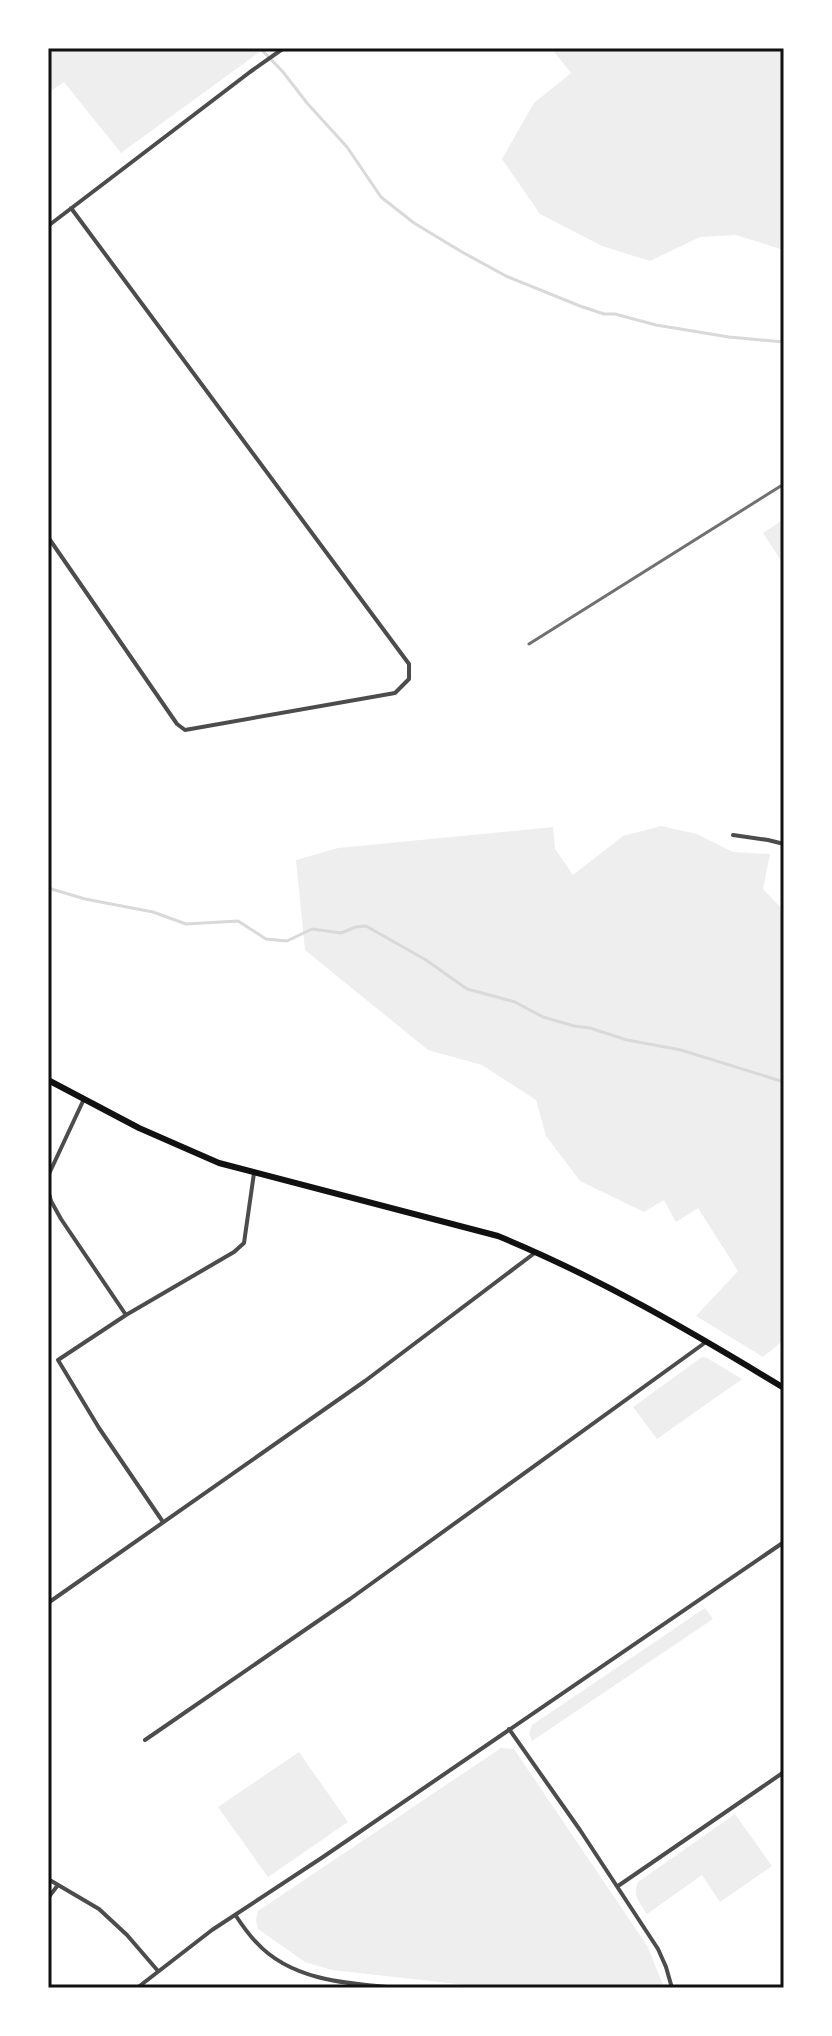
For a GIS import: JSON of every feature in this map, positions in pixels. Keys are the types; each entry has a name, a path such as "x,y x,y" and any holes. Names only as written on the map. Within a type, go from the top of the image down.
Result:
{"main road":[{"path":"48,1080 139,1128 219,1163 498,1236 624,1295 784,1388"}],"street":[{"path":"48,226 284,48"},
{"path":"48,537 177,724 185,730 395,693 409,679 409,664 71,208"},
{"path":"733,835 784,844"},
{"path":"48,1176 84,1099"},
{"path":"163,1522 99,1428 58,1360 244,1243 254,1173"},
{"path":"48,1190 61,1219 126,1315"},
{"path":"48,1603 365,1381 536,1252"},
{"path":"145,1740 350,1599 706,1342"},
{"path":"137,1988 212,1930 784,1542"},
{"path":"509,1729 662,1955 672,1988"},
{"path":"618,1886 784,1772"},
{"path":"48,1879 99,1909 158,1971"},
{"path":"48,1898 58,1885"},
{"path":"236,1916 257,1944 307,1975 360,1985 398,1988"}],"shaded area":[{"path":"48,48 265,48 121,153 64,82 48,93"},
{"path":"551,48 784,48 784,250 736,235 700,237 650,261 602,246 540,214 502,159 534,103 571,73"},
{"path":"784,519 784,565 763,533"},
{"path":"661,826 697,834 733,852 770,854 763,889 784,911 784,1340 763,1357 696,1316 738,1271 698,1208 676,1222 664,1200 644,1212 580,1181 546,1136 536,1100 482,1065 428,1050 305,950 296,860 338,848 553,827 555,849 573,875 623,836"},
{"path":"702,1357 742,1379 657,1439 633,1407"},
{"path":"705,1608 713,1619 532,1741 529,1733 532,1725"},
{"path":"501,1748 514,1749 648,1947 664,1988 494,1988 332,1970 305,1962 258,1929 258,1911"},
{"path":"299,1752 348,1822 268,1877 218,1807"},
{"path":"735,1814 772,1866 720,1902 702,1875 647,1914 636,1895 638,1882"}],"waterway":[{"path":"260,48 347,147 381,197 414,223 462,252 506,276 604,314 729,337 784,342"},
{"path":"48,888 85,899 153,912 186,924 238,921 266,939 287,941 312,929 341,933 366,926 426,960 467,989 515,1002 543,1017 627,1040 681,1050 784,1082"}],"railway":[{"path":"529,644 784,484"}]}
